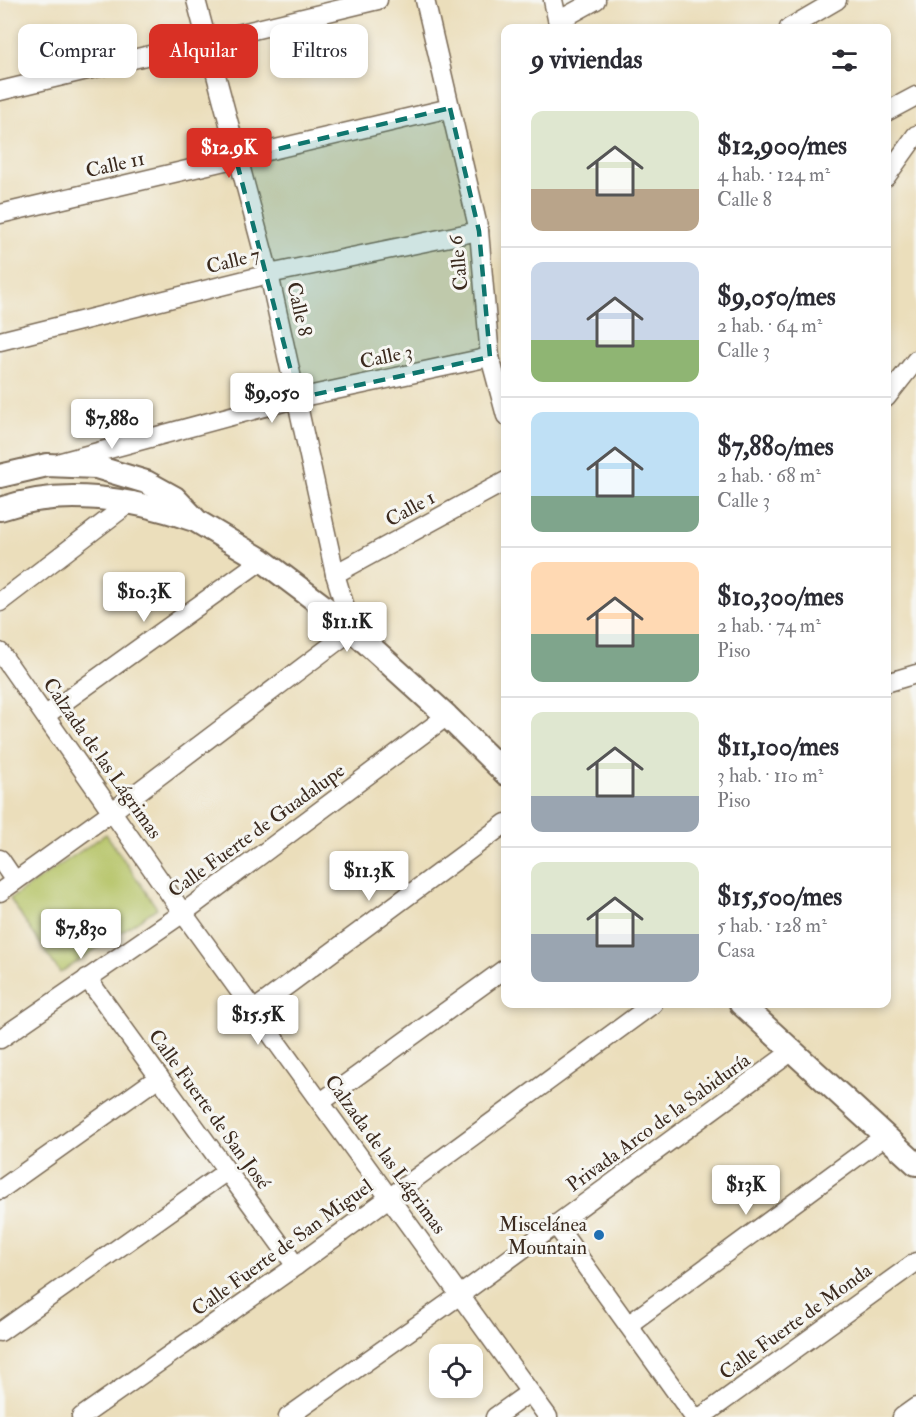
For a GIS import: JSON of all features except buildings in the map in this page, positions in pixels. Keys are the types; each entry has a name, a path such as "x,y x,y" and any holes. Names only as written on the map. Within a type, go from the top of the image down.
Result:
{"street":[{"name":"Calle 8","path":"196,0 203,24"},
{"path":"258,27 378,0"},
{"name":"Calle 6","path":"425,0 478,231 490,357 501,398"},
{"path":"553,0 558,24"},
{"path":"560,24 596,0"},
{"path":"796,24 837,0"},
{"path":"0,92 149,54"},
{"name":"Calle 8","path":"216,78 236,159 269,274 335,574 352,630"},
{"path":"891,109 916,96"},
{"name":"Calle 11","path":"0,214 450,108"},
{"path":"891,170 916,135"},
{"name":"Calle 7","path":"0,341 269,274 478,231"},
{"name":"Calle 3","path":"47,465 298,398 490,357"},
{"path":"891,392 916,360"},
{"path":"0,476 47,465 96,467 146,482 175,498 198,522"},
{"name":"Calle 1","path":"335,574 501,484"},
{"path":"0,509 58,496 132,501 198,522 262,560 352,630 447,716 501,769"},
{"path":"0,602 132,501"},
{"path":"46,715 262,560"},
{"path":"0,892 114,810 352,630"},
{"name":"Calzada de las Lágrimas","path":"0,652 114,810 183,913 548,1417"},
{"path":"891,681 916,674"},
{"name":"Calle Fuerte de Guadalupe","path":"0,1039 183,913 447,716"},
{"path":"254,1010 501,827"},
{"path":"0,859 15,881"},
{"path":"321,1102 501,972"},
{"name":"Calle Fuerte de San José","path":"87,978 296,1266"},
{"name":"Calle Fuerte de San Miguel","path":"81,1417 296,1266 648,1008"},
{"path":"745,1008 916,1164"},
{"name":"Privada Arco de la Sabiduría","path":"288,1417 460,1295 791,1052"},
{"path":"0,1190 159,1077"},
{"path":"628,1325 885,1136"},
{"path":"0,1332 226,1171"},
{"path":"556,1225 694,1417"},
{"name":"Calle Fuerte de Monda","path":"701,1417 916,1262"},
{"path":"495,1417 530,1392"},
{"path":"902,1417 916,1407"}],"highlighted area":[{"path":"450,108 479,231 490,357 298,398 236,159"}],"green space":[{"path":"106,834 157,908 60,973 10,899"}],"place":[{"name":"Miscelánea Mountain","path":"599,1235"}]}
